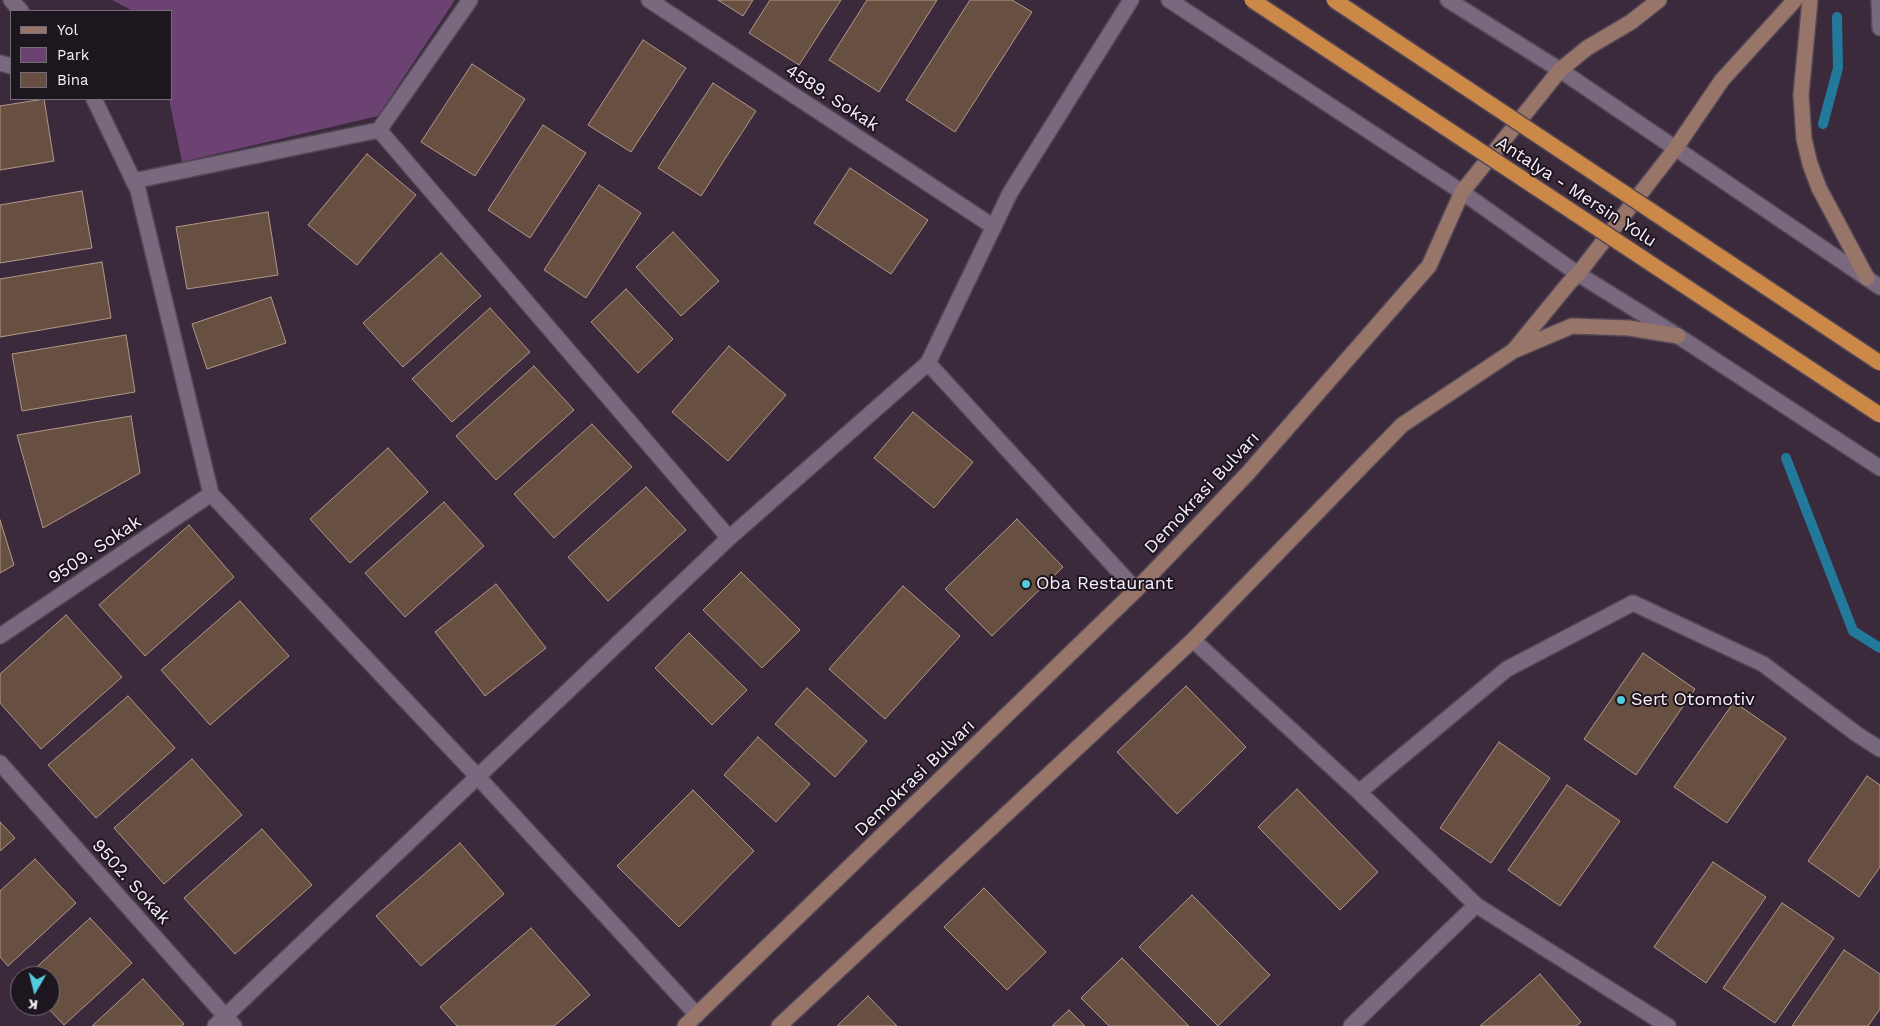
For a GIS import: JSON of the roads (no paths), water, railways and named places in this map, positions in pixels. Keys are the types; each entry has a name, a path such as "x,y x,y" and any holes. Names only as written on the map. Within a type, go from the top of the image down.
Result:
{"highway":[{"name":"Antalya - Mersin Yolu","path":"1252,0 1880,416"},
{"name":"Antalya - Mersin Yolu","path":"1334,0 1880,363"}],"main road":[{"name":"Demokrasi Bulvarı","path":"685,1026 1136,590 1248,473 1429,266 1462,192 1560,70 1587,48 1631,22 1659,0"},
{"path":"1513,351 1578,274 1675,149 1722,80 1795,0"},
{"path":"1810,0 1801,95 1804,139 1810,164 1819,188 1874,283"},
{"path":"779,1026 1192,640 1402,425 1513,351 1572,326 1630,328 1678,336"}],"street":[{"path":"11,0 20,10"},
{"path":"133,181 379,130 470,0"},
{"name":"4589. Sokak","path":"649,0 994,227"},
{"path":"225,1023 477,776 729,538 928,363 1010,193 1131,0"},
{"path":"1169,0 1462,192 1578,274 1678,336 1880,468"},
{"path":"1448,0 1560,70 1874,283"},
{"path":"1879,0 1880,28"},
{"path":"94,100 138,190 211,494 477,776 697,1015"},
{"path":"379,130 729,538"},
{"path":"928,363 1136,590"},
{"name":"9509. Sokak","path":"0,636 211,494"},
{"path":"1359,792 1507,669 1633,603 1763,664 1858,735 1880,749"},
{"path":"1192,640 1359,792 1476,905 1668,1026"},
{"name":"9502. Sokak","path":"0,763 225,1023"},
{"path":"1351,1026 1476,905"}],"waterway":[{"path":"1823,124 1838,68 1837,17"},
{"path":"1786,458 1853,631 1880,648"}],"place":[{"name":"Oba Restaurant","path":"1026,584"},
{"name":"Sert Otomotiv","path":"1621,700"}]}
